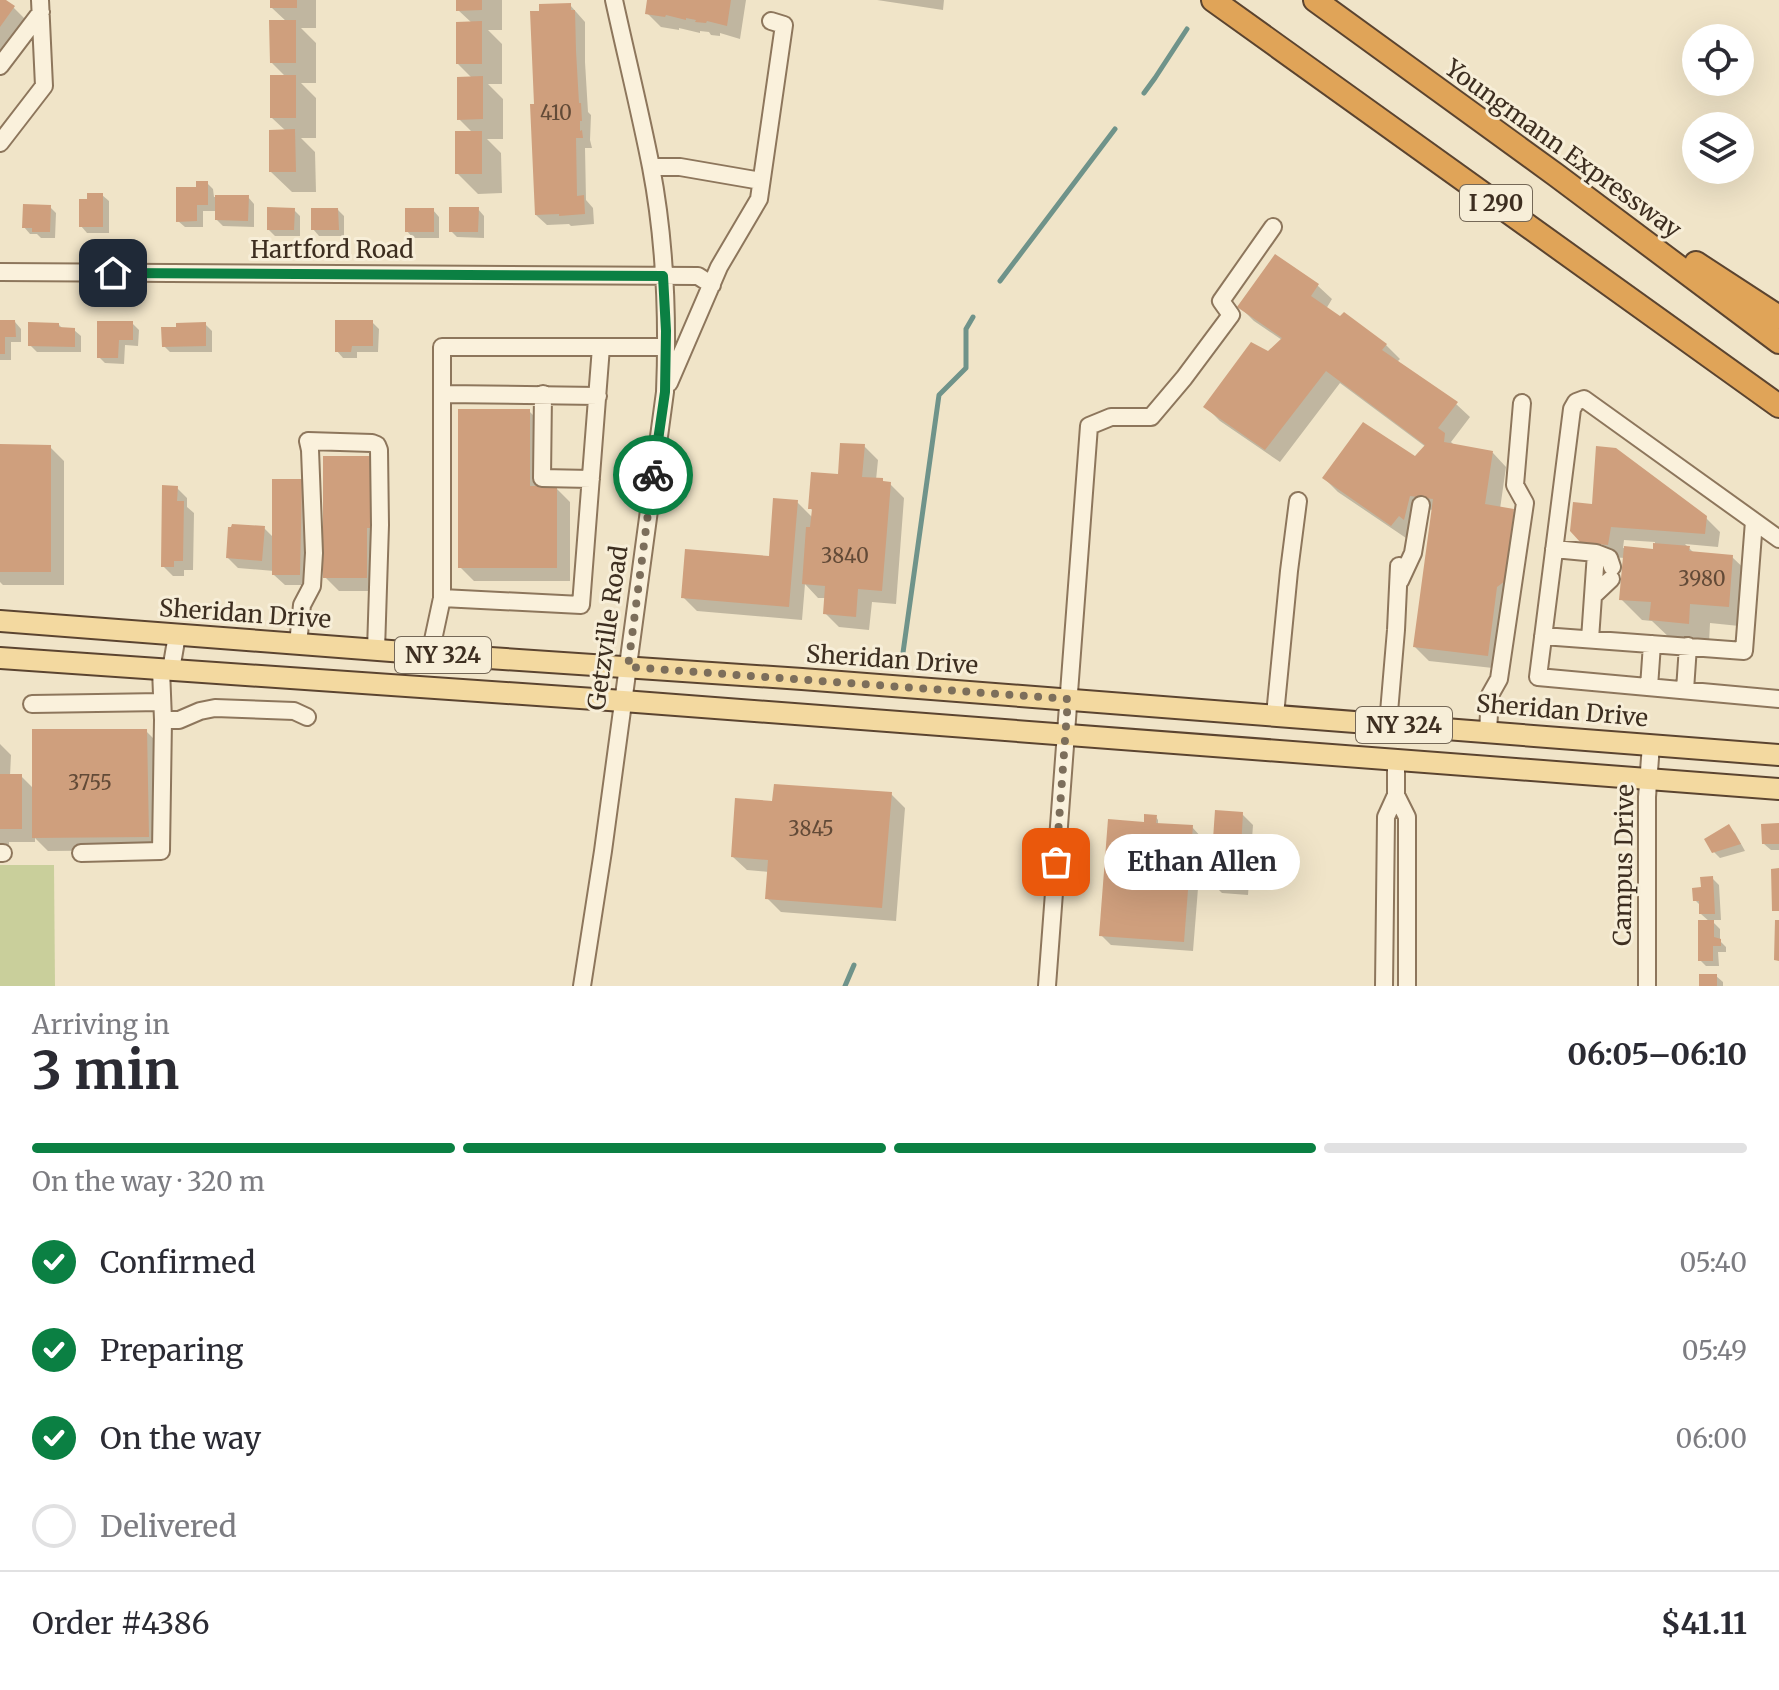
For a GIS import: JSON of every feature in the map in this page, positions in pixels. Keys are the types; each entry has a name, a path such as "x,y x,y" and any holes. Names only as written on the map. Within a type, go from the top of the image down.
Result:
{"highway":[{"name":"I 290","path":"1213,0 1779,406"},
{"name":"Youngmann Expressway","path":"1315,0 1779,342"},
{"path":"1556,175 1779,317"}],"main road":[{"name":"Sheridan Drive","path":"0,621 1068,699 1779,755"},
{"name":"NY 324","path":"0,658 623,701 1779,789"}],"street":[{"name":"Getzville Road","path":"582,986 665,392 663,276 651,167 614,0"},
{"path":"0,66 40,6"},
{"path":"0,143 44,86 40,6"},
{"path":"665,392 719,267 759,199 784,25 771,21"},
{"path":"651,167 680,167 761,181"},
{"path":"1047,986 1089,426 1111,417 1151,417 1231,315 1221,301 1273,227"},
{"name":"Hartford Road","path":"0,272 698,276 712,285"},
{"path":"430,654 442,598 442,347 666,347"},
{"path":"442,598 581,605 601,347"},
{"path":"443,394 598,396"},
{"path":"543,394 542,478 591,479"},
{"path":"1779,539 1584,399 1576,402 1572,409 1538,677 1779,699"},
{"path":"1488,732 1490,695 1499,679 1525,503 1515,485 1522,403"},
{"path":"298,644 302,605 312,586 314,553 308,441 372,443 379,450 376,650"},
{"path":"1275,715 1298,501"},
{"path":"1398,586 1413,553 1421,505"},
{"path":"1543,636 1744,651 1754,521"},
{"path":"1554,549 1596,553 1609,558 1611,573 1593,596"},
{"path":"1590,639 1596,553"},
{"path":"1388,724 1399,566"},
{"path":"81,853 161,851 162,702 166,669 177,635"},
{"path":"1649,687 1652,644"},
{"path":"1685,690 1688,646"},
{"path":"32,704 162,702"},
{"path":"163,720 179,720 215,708 294,711 307,717"},
{"name":"Campus Drive","path":"1647,986 1647,797 1651,745"},
{"path":"1384,986 1386,817 1396,795 1396,760"},
{"path":"1396,795 1407,817 1407,986"}],"green space":[{"path":"0,865 54,865 55,986 0,986"}],"building":[{"path":"0,0 15,6 0,27"},
{"path":"270,0 297,0 297,8 270,8"},
{"path":"456,0 482,0 482,10 456,11"},
{"path":"647,0 731,0 727,26 645,14"},
{"path":"571,3 571,10 575,10 582,121 580,131 583,138 576,138 577,196 584,195 585,214 535,215 530,11 539,11 539,4"},
{"path":"269,20 296,20 296,63 270,63"},
{"path":"482,21 482,64 456,64 456,22"},
{"path":"270,75 296,75 296,118 270,118"},
{"path":"483,76 483,119 457,120 457,77"},
{"path":"295,129 296,172 269,172 269,130"},
{"path":"455,131 482,131 482,174 455,174"},
{"path":"196,181 208,181 208,205 197,205 197,221 176,222 176,187 196,187"},
{"path":"87,193 103,193 103,227 79,227 79,199 87,199"},
{"path":"215,195 249,195 248,221 215,220"},
{"path":"23,204 51,205 50,232 32,232 32,228 22,228"},
{"path":"267,207 295,208 294,230 267,230"},
{"path":"449,207 479,207 478,232 449,232"},
{"path":"311,208 338,208 339,230 311,230"},
{"path":"405,208 434,208 434,232 405,232"},
{"path":"1275,254 1319,284 1311,296 1340,316 1344,312 1387,344 1382,350 1458,402 1438,428 1445,433 1444,442 1493,451 1485,504 1514,509 1505,581 1497,587 1488,656 1413,647 1433,499 1410,496 1404,520 1399,516 1391,526 1322,478 1363,422 1415,456 1425,445 1326,371 1265,450 1203,407 1251,342 1268,351 1282,338 1237,307"},
{"path":"0,320 15,320 16,337 5,337 5,354 0,354"},
{"path":"335,320 373,320 373,346 352,346 351,352 335,352"},
{"path":"97,321 133,321 133,340 119,340 118,358 97,358"},
{"path":"28,322 59,323 59,327 75,328 75,347 28,346"},
{"path":"206,322 206,346 162,347 161,327"},
{"path":"458,409 530,409 530,486 557,486 557,568 458,568"},
{"path":"840,443 865,444 862,477 883,478 883,481 891,482 882,591 858,589 856,617 823,614 825,586 802,584 806,527 810,527 812,509 808,509 811,472 838,474"},
{"path":"0,444 51,445 51,572 0,572"},
{"path":"1596,446 1616,448 1707,516 1705,534 1611,527 1608,545 1581,543 1570,531 1573,502 1592,504"},
{"path":"323,456 371,456 367,578 323,578"},
{"path":"272,479 302,479 300,575 272,575"},
{"path":"162,485 178,486 177,501 184,501 183,561 174,561 174,567 161,567"},
{"path":"773,498 798,500 789,607 681,598 685,549 769,556"},
{"path":"232,524 265,526 262,561 226,558 228,527"},
{"path":"1653,543 1690,546 1689,551 1733,555 1729,607 1690,604 1689,624 1649,620 1651,602 1619,600 1624,546 1653,549"},
{"path":"32,729 147,729 149,837 32,838"},
{"path":"0,774 22,774 22,829 0,829"},
{"path":"774,784 892,792 882,908 765,899 768,860 731,857 735,798 772,801"},
{"path":"1215,810 1243,812 1239,886 1210,883"},
{"path":"1144,814 1157,815 1156,823 1193,825 1184,942 1099,936 1108,819 1144,822"},
{"path":"1779,823 1779,844 1762,844 1761,824"},
{"path":"1729,824 1741,844 1712,853 1704,839"},
{"path":"1779,868 1779,911 1772,911 1771,869"},
{"path":"1713,876 1715,914 1699,914 1699,901 1693,901 1692,888 1701,887 1700,877"},
{"path":"1698,920 1714,920 1714,937 1721,939 1721,946 1713,946 1713,961 1698,961"},
{"path":"1775,920 1779,920 1779,961 1774,960"},
{"path":"1699,974 1717,974 1717,986 1699,986"}],"waterway":[{"path":"1144,93 1187,29"},
{"path":"1000,281 1115,129"},
{"path":"901,667 939,395 966,368 966,329 973,317"},
{"path":"845,986 854,965"}],"way so far":[{"path":"653,475 628,667 1068,699 1056,862"}],"place":[{"name":"Ethan Allen","path":"1056,862"}],"route":[{"path":"113,273 663,276 665,392 653,475"}]}
